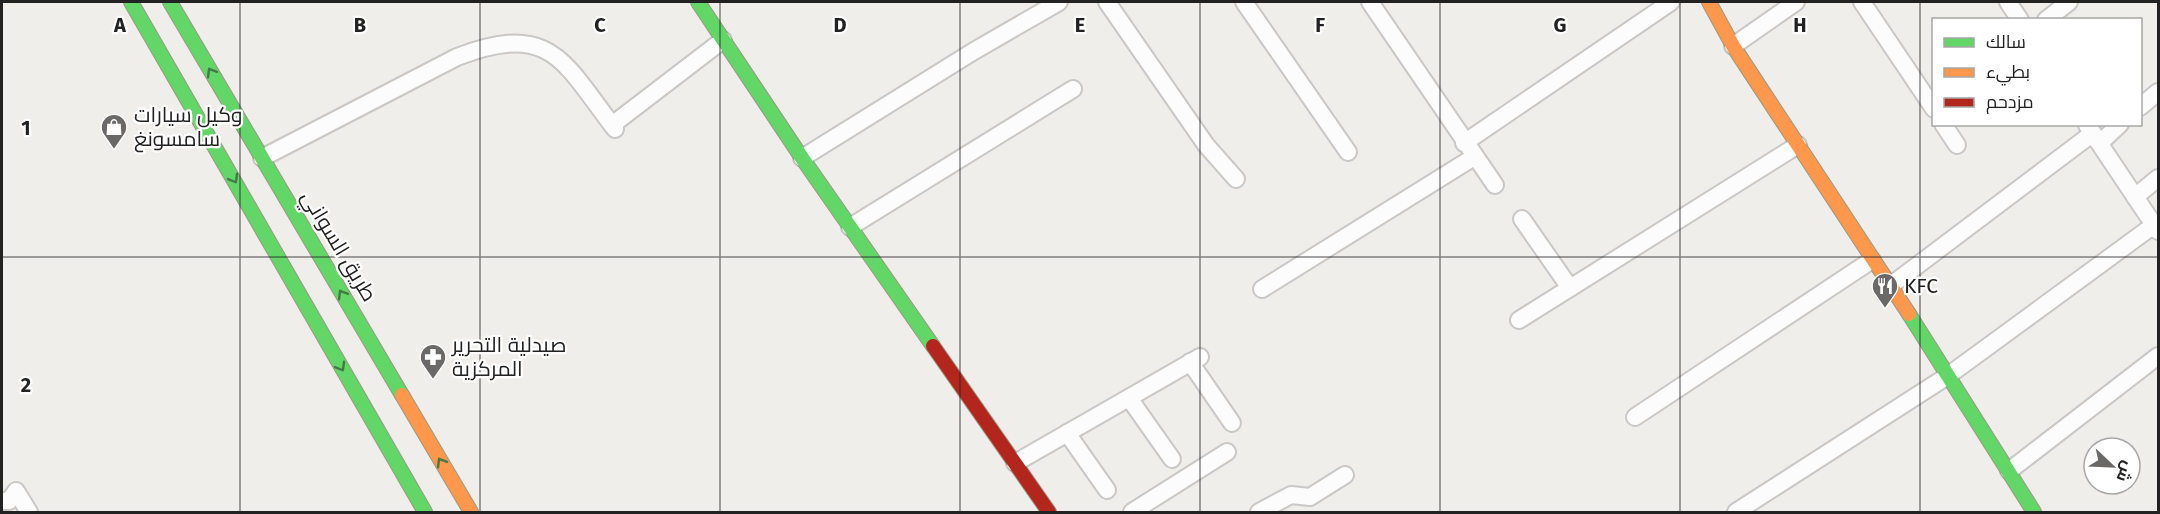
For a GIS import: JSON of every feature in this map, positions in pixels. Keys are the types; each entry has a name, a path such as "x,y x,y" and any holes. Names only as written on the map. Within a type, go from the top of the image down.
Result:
{"main road":[{"path":"131,2 425,513"},
{"name":"طريق السواني","path":"170,2 471,513"},
{"path":"698,2 802,158 1049,513"},
{"path":"1709,2 1733,46 1949,375 2034,513"}],"street":[{"path":"802,158 974,51 1059,2"},
{"path":"1107,2 1206,145 1236,179"},
{"path":"1244,2 1348,152"},
{"path":"1262,289 1469,150 1671,2"},
{"path":"1733,46 1796,2"},
{"path":"1862,2 1932,107"},
{"path":"2008,2 2019,18"},
{"path":"2049,18 2069,2"},
{"path":"1376,4 1469,150 1495,185"},
{"path":"262,158 457,57 486,46 497,45 532,45 562,59 614,127 723,40"},
{"path":"850,227 1073,89"},
{"path":"2142,105 2158,92"},
{"path":"1945,126 1957,145"},
{"path":"1890,286 2093,133 2114,126"},
{"path":"1736,513 1949,375 2156,228 2093,133"},
{"path":"1519,320 1798,145"},
{"path":"2135,197 2158,178"},
{"path":"1522,219 1570,288"},
{"path":"1635,417 1872,260"},
{"path":"2009,471 2158,357"},
{"path":"1015,463 1195,360 1232,423"},
{"path":"1129,398 1172,459"},
{"path":"1067,433 1107,490"},
{"path":"1132,513 1227,452"},
{"path":"1259,513 1291,495 1310,497 1345,475"},
{"path":"2,501 9,501 16,491 29,513"}],"traffic: fast":[{"path":"131,2 425,512"},
{"path":"170,2 402,395"},
{"path":"698,2 802,158 933,346"},
{"path":"1909,314 2034,512"}],"traffic: slow":[{"path":"1709,2 1733,46 1909,314"},
{"path":"402,395 471,512"}],"traffic: jam":[{"path":"933,346 1049,512"}],"place":[{"name":"وكيل سيارات سامسونغ","path":"114,150"},
{"name":"KFC","path":"1885,309"},
{"name":"صيدلية التحرير المركزية","path":"433,380"}]}
